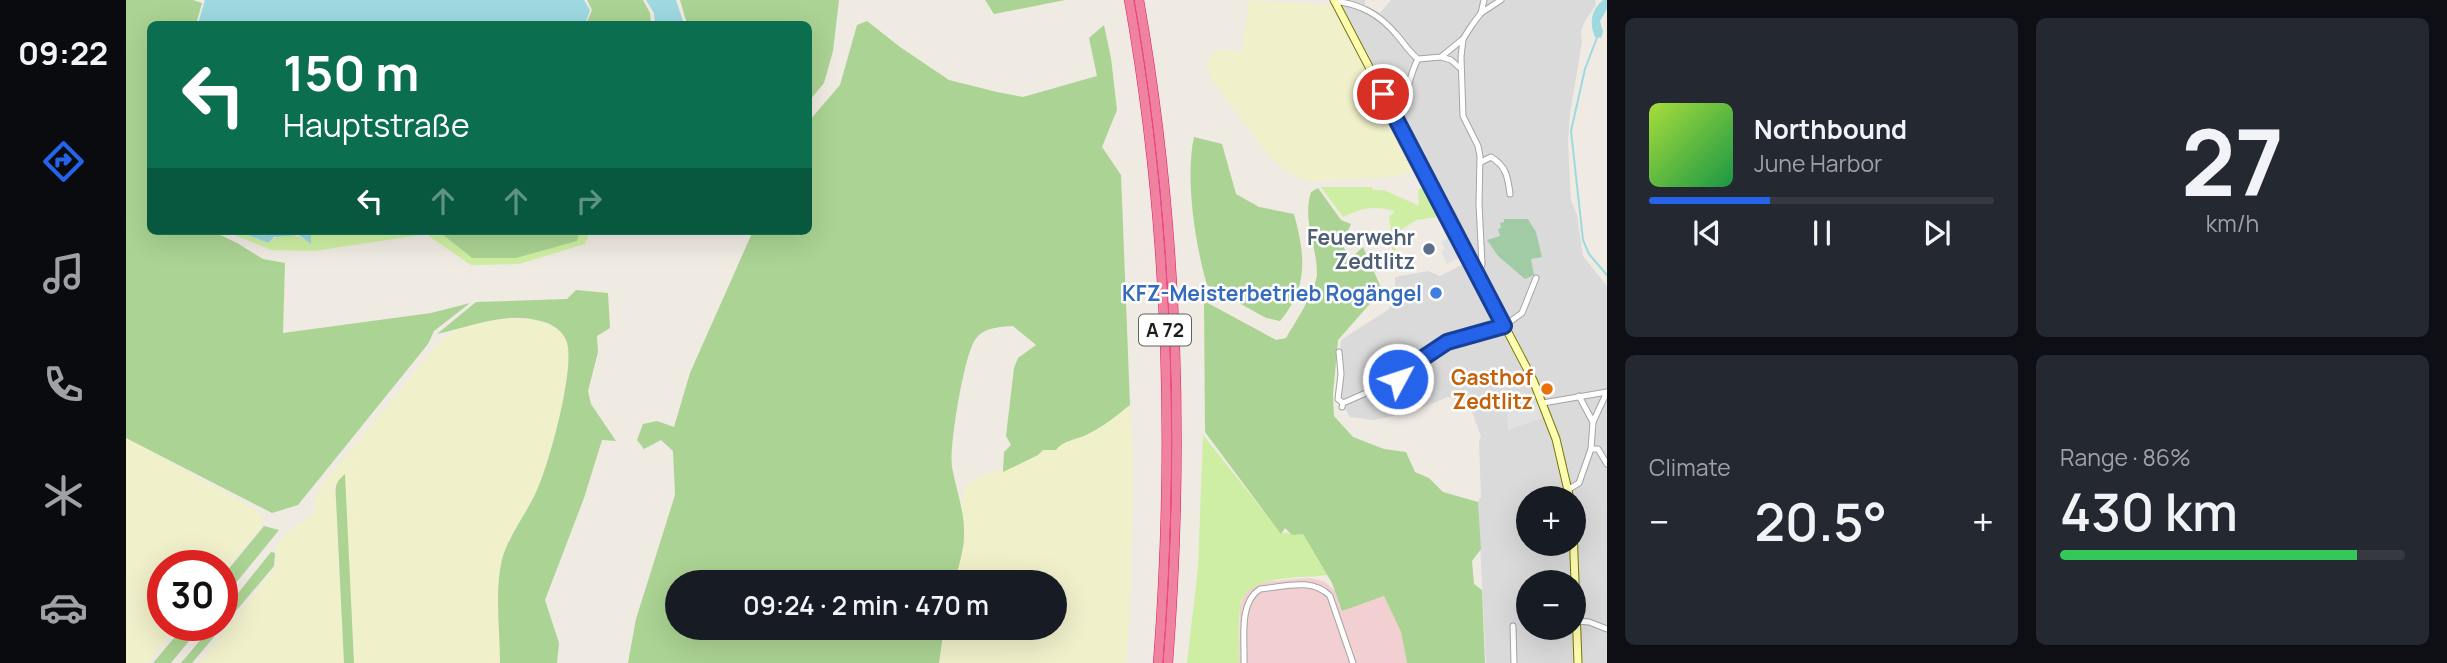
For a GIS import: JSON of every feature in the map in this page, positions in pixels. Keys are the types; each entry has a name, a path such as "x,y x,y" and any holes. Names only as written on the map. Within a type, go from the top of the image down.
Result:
{"highway":[{"name":"A 72","path":"1129,0 1155,184 1166,338 1167,482 1158,663"},
{"name":"A 72","path":"1139,0 1165,181 1176,337 1178,482 1168,663"}],"main road":[{"path":"1334,0 1543,403 1568,486"},
{"path":"1577,640 1578,663"}],"street":[{"path":"1334,0 1364,7 1388,26 1419,59 1441,57 1451,60 1460,68"},
{"path":"1441,57 1464,39 1481,13 1484,0"},
{"path":"1481,13 1501,0"},
{"path":"1464,39 1460,68 1463,116 1479,150 1481,162 1479,204 1482,264 1480,271 1476,273"},
{"path":"1396,118 1406,93 1409,76 1419,59"},
{"path":"1479,150 1503,164 1510,194"},
{"path":"1481,162 1491,157"},
{"path":"1339,352 1341,374 1338,399 1343,405 1398,379 1447,342 1504,326 1522,313 1536,278"},
{"path":"1543,403 1607,392"},
{"path":"1575,486 1579,484 1591,449 1593,422 1607,392"},
{"path":"1579,396 1593,422"},
{"path":"1591,449 1598,449 1607,464"},
{"path":"1244,663 1245,612 1254,593 1260,589 1305,584 1323,588 1330,596 1353,663"},
{"path":"1586,622 1607,629"},
{"path":"1513,626 1514,663"}],"shaded area":[{"path":"1334,0 1365,0 1365,5 1380,13 1391,0 1595,0 1596,5 1581,31 1582,42 1568,142 1571,200 1577,215 1583,256 1607,286 1607,663 1486,663 1478,502 1481,497 1481,437 1469,403 1448,397 1408,413 1373,420 1350,417 1338,396 1341,340 1389,309 1395,290 1395,277 1428,271 1440,276 1475,258 1445,200 1430,185"},
{"path":"1448,238 1459,258 1447,264 1441,252 1445,249 1441,242"},
{"path":"1523,391 1533,403 1536,402 1543,418 1508,430 1506,401"},
{"path":"1309,578 1324,581 1334,590 1343,610 1384,596 1401,632 1407,663 1239,663 1240,606 1251,587 1263,582"}],"green space":[{"path":"126,0 193,0 202,3 197,21 147,21 147,235 220,235 263,259 285,263 283,333 431,313 470,303 434,331 428,344 298,505 272,513 126,438"},
{"path":"587,0 643,0 651,21 587,21 592,10"},
{"path":"680,0 839,0 833,51 824,83 812,97 812,21 686,21"},
{"path":"985,0 1065,0 994,14"},
{"path":"1249,1 1331,5 1415,165 1409,173 1391,177 1313,181 1299,178 1269,156 1212,80 1207,66 1218,49 1242,52"},
{"path":"867,21 949,80 1023,97 1097,76 1089,38 1104,25 1117,110 1102,147 1121,175 1130,405 1092,432 1066,442 1056,450 1043,450 1003,472 1004,452 1011,445 1006,436 1014,368 1018,358 1036,345 1013,326 987,330 975,340 966,363 955,422 952,467 964,526 957,570 665,570 665,640 942,640 939,663 628,663 636,619 675,495 673,451 661,440 644,449 637,440 643,424 657,421 674,427 690,373 751,235 812,235 812,118 840,85 857,25"},
{"path":"1194,137 1222,144 1236,194 1259,207 1294,214 1301,243 1302,270 1296,296 1280,321 1266,318 1207,285 1191,191 1191,153"},
{"path":"1426,186 1437,211 1436,217 1417,220 1400,230 1392,263 1389,217 1395,211 1368,208 1343,217 1321,187 1372,187 1373,190 1384,190 1419,206 1418,190"},
{"path":"1318,188 1341,220 1351,224 1342,244 1350,259 1363,247 1382,290 1338,340 1333,394 1334,416 1353,437 1384,449 1406,452 1415,472 1429,478 1443,492 1478,502 1481,549 1472,561 1474,584 1482,590 1485,663 1407,663 1401,632 1384,596 1342,611 1332,583 1303,534 1292,535 1285,528 1281,534 1205,432 1204,301 1276,340 1286,338 1316,281 1316,263 1308,213 1311,192"},
{"path":"1504,219 1528,219 1536,232 1542,257 1531,259 1534,275 1525,279 1498,256 1487,240 1500,236 1498,229"},
{"path":"235,235 247,235 267,243 278,237 289,236 311,243 311,235 419,235 315,251 271,250"},
{"path":"427,235 443,235 472,258 552,247 577,241 579,235 588,235 585,244 519,264 471,265"},
{"path":"443,235 579,235 577,241 516,258 472,258"},
{"path":"576,290 608,293 610,328 597,336 598,352 588,391 591,404 616,441 602,440 584,498 545,600 559,643 557,663 500,663 500,568 506,547 533,498 548,459 565,391 568,370 566,340 554,326 524,318 486,321 437,334 476,302 567,299"},
{"path":"533,319 558,329 567,340 569,354 563,403 539,488 511,536 503,558 500,663 354,663 344,475 335,486 344,663 199,663 217,641 238,641 238,614 276,567 276,546 287,532 310,517 314,510 315,497 322,485 441,340 460,328 483,321"},
{"path":"1130,405 1133,457 1131,590 1126,663 937,663 942,640 1067,640 1067,570 957,570 965,540 962,504 966,486 976,478 1010,465"},
{"path":"1203,435 1281,533 1303,534 1327,575 1263,583 1244,596 1239,614 1239,663 1187,663 1198,568"},
{"path":"126,437 258,511 262,516 260,528 238,554 238,550 147,550 147,641 166,641 147,663 126,663"},
{"path":"345,474 354,663 344,663 336,495 337,483"},
{"path":"264,526 279,530 238,580 238,558"},
{"path":"271,552 275,553 274,566 238,609 238,593"},
{"path":"172,641 189,641 171,663 153,663"},
{"path":"200,641 211,641 192,663 181,663"}],"water":[{"path":"205,0 584,0 590,10 586,21 199,21"},
{"path":"646,0 676,0 683,21 655,21 654,13"},
{"path":"1603,0 1607,0 1607,9 1600,21 1603,32 1601,38 1595,37 1592,22 1596,8"},
{"path":"247,235 299,235 274,237 268,243"},
{"path":"299,235 311,235 311,244"}],"waterway":[{"path":"1598,35 1585,69 1571,131 1583,240 1589,254 1607,275"}],"place":[{"name":"Feuerwehr Zedtlitz","path":"1429,249"},
{"name":"KFZ-Meisterbetrieb Rogängel","path":"1436,293"},
{"name":"Gasthof Zedtlitz","path":"1547,389"}],"route":[{"path":"1383,94 1504,326 1447,342 1398,379"}]}
